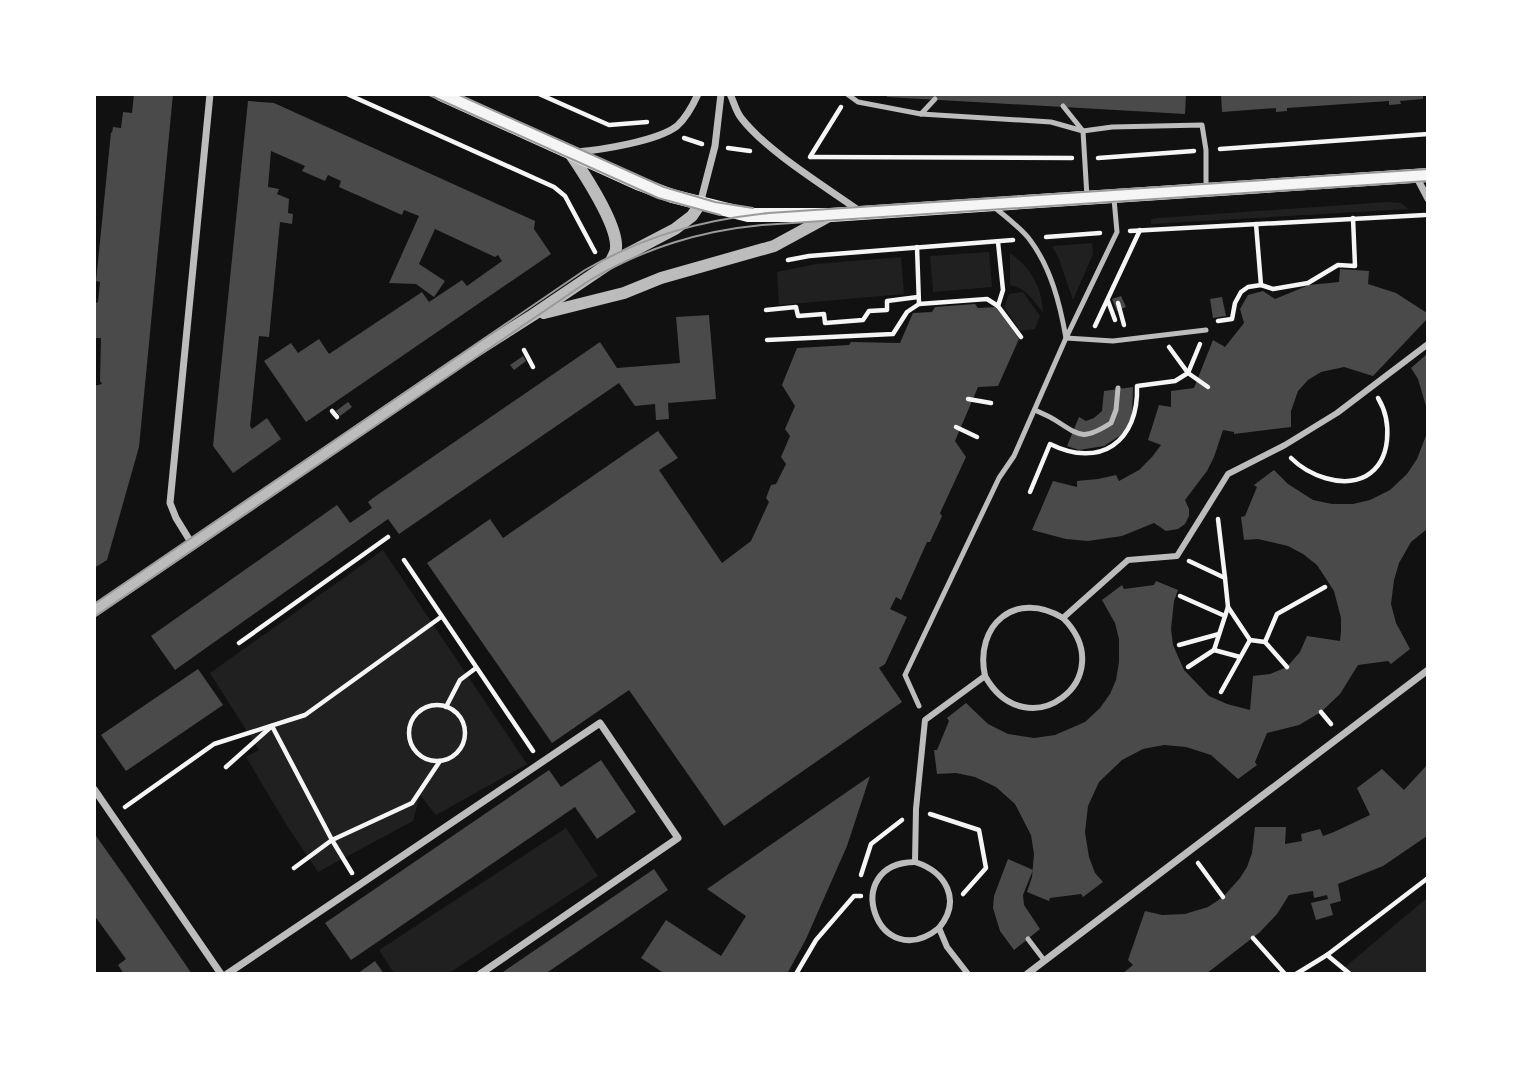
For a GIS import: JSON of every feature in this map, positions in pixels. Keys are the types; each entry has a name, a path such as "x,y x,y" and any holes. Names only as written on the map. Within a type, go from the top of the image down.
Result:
{"main road":[{"path":"441,94 640,184 700,204 748,215 831,215 1422,176"}],"street":[{"path":"192,544 170,503 210,94"},
{"path":"610,263 616,247 613,233 594,191 570,153 626,144 669,131 686,115 698,94"},
{"path":"94,611 456,363 610,263 676,229 692,216 700,204 715,146 721,94"},
{"path":"730,94 740,118 752,129 807,174 862,212"},
{"path":"1422,176 1427,199"},
{"path":"533,315 624,293 660,278 774,246 831,215"},
{"path":"1063,618 1128,560 1177,556 1228,474 1285,445 1337,413 1427,344"},
{"path":"1028,608 1052,612 1063,618 1078,638 1082,650 1082,666 1077,681 1070,692 1059,701 1045,707 1030,709 1015,706 1002,699 985,677 981,660 983,643 1002,617 1015,610 1028,608"},
{"path":"1027,974 1427,670"},
{"path":"915,862 916,809 925,720 985,677"},
{"path":"227,974 600,723 678,838 480,974"},
{"path":"94,789 221,974"},
{"path":"915,862 937,872 948,889 950,909 939,928 922,939 897,938 881,927 875,917 872,896 875,886 888,869 898,864 915,862"},
{"path":"939,928 947,947 968,974"}],"lane":[{"path":"847,95 859,102 922,114 1052,122 1083,131 1112,127 1202,125 1206,150 1206,190"},
{"path":"922,114 935,100"},
{"path":"1063,106 1083,131 1087,198"},
{"path":"919,706 905,675 999,478 1014,456 1117,232 1114,196"},
{"path":"990,204 1030,239 1046,267 1061,308 1066,338"},
{"path":"1066,338 1128,340 1206,331"},
{"path":"1035,410 1075,433 1088,434 1111,423 1116,410 1118,388"},
{"path":"1028,939 1044,960"}],"path":[{"path":"347,94 554,187 565,196 592,247"},
{"path":"539,94 608,125 644,121 657,126"},
{"path":"847,95 810,157 1070,158"},
{"path":"1095,158 1427,134"},
{"path":"691,142 698,144"},
{"path":"740,149 747,150"},
{"path":"565,196 572,185"},
{"path":"1089,340 1138,230 1424,215"},
{"path":"1188,373 1206,331 1213,322 1232,319 1235,303 1241,292 1248,287 1261,285 1272,289 1308,283 1338,265 1355,266 1353,218"},
{"path":"1256,224 1261,285"},
{"path":"1044,238 1091,234"},
{"path":"787,261 809,256 1016,240"},
{"path":"998,242 1003,290 998,306"},
{"path":"917,247 919,304"},
{"path":"766,310 796,307 798,316 824,314 825,323 863,320 869,312 887,310 887,301 918,297"},
{"path":"766,340 893,334 907,312 919,304 987,299 998,306 1021,337"},
{"path":"1107,300 1115,320"},
{"path":"1118,303 1128,340"},
{"path":"1161,336 1188,373 1208,387"},
{"path":"524,350 533,367"},
{"path":"1285,445 1292,460 1319,476 1345,482 1367,475 1382,458 1389,436 1383,405 1372,388"},
{"path":"968,399 991,403"},
{"path":"332,411 337,417"},
{"path":"956,427 977,437"},
{"path":"1188,667 1214,650 1228,607 1215,494"},
{"path":"239,643 388,537"},
{"path":"1177,556 1225,578"},
{"path":"404,560 541,763"},
{"path":"1265,642 1278,614 1325,587"},
{"path":"1180,597 1225,616"},
{"path":"1228,607 1250,640 1265,642 1287,667"},
{"path":"113,816 214,744 305,715 441,617"},
{"path":"1179,645 1219,634"},
{"path":"1221,692 1250,640"},
{"path":"1214,650 1240,657"},
{"path":"446,707 460,680 477,668"},
{"path":"294,868 331,840 412,803 440,761 457,753 465,736 461,718 446,707 429,706 414,717 409,734 411,743 422,757 440,761"},
{"path":"226,767 272,726"},
{"path":"272,726 344,862"},
{"path":"1189,852 1223,897"},
{"path":"1296,974 1327,955 1427,878"},
{"path":"796,974 816,940 854,896 872,896"},
{"path":"1253,937 1285,974"},
{"path":"1327,955 1350,974"}],"shaded area":[{"path":"1401,203 1409,209 1151,224 1151,219 1157,218"},
{"path":"1092,243 1093,254 1073,300 1052,246"},
{"path":"989,252 992,287 933,292 930,256"},
{"path":"1010,253 1024,265 1034,279 1043,313 1025,292 1010,285"},
{"path":"901,257 904,294 779,305 777,272 816,264"},
{"path":"1023,292 1040,316 1035,329 1020,331 1004,307 1009,294"},
{"path":"383,550 527,764 436,815 420,795 413,821 318,872 246,757 259,750 210,673"},
{"path":"566,828 598,876 449,973 394,973 379,950"},
{"path":"1427,898 1427,973 1338,973"}],"building":[{"path":"134,94 173,94 139,447 107,560 94,568 94,386 102,384 101,338 94,338 94,304 98,302 100,282 96,281 111,132 113,127 121,128 123,112 132,113"},
{"path":"887,94 1186,94 1185,114 887,97"},
{"path":"1221,94 1423,94 1423,99 1389,105 1389,101 1287,108 1287,111 1276,112 1276,108 1222,112"},
{"path":"248,101 274,103 535,221 534,229 551,254 306,422 264,361 291,343 298,353 319,339 329,354 422,292 429,302 462,280 467,286 502,261 498,255 495,257 435,229 419,264 445,281 434,297 416,284 389,283 419,216 404,210 402,215 339,187 341,181 328,175 325,181 302,171 305,166 271,151 268,187 279,189 277,194 289,199 288,213 293,214 292,224 280,222 269,337 259,336 250,426 252,429 267,418 281,439 233,473 213,446"},
{"path":"1340,269 1369,271 1368,284 1396,293 1427,313 1427,319 1373,376 1344,367 1321,372 1308,380 1298,391 1291,411 1291,427 1234,434 1223,430 1207,471 1185,500 1189,516 1185,524 1178,529 1166,531 1154,523 1122,536 1088,541 1066,539 1032,530 1053,481 1077,487 1077,481 1116,475 1119,481 1139,470 1152,457 1161,445 1148,440 1159,405 1171,407 1171,391 1194,388 1213,340 1225,347 1244,323 1240,309 1248,295 1263,291 1275,299 1309,285 1339,282"},
{"path":"1121,296 1126,307 1117,311 1112,299"},
{"path":"1222,297 1226,316 1213,318 1210,299"},
{"path":"975,304 978,308 997,307 1019,339 998,386 978,387 955,441 966,457 940,513 942,516 901,600 896,597 890,609 907,617 885,664 879,668 902,702 724,826 629,690 552,743 427,563 490,519 503,538 658,431 678,458 659,470 722,563 751,541 769,502 766,498 771,485 776,484 786,464 781,457 790,436 785,429 795,406 782,385 797,348 849,345 851,342 900,343 913,313 932,312 935,307"},
{"path":"709,315 716,399 668,403 669,419 656,420 655,404 635,406 619,383 399,534 388,519 175,670 151,636 337,505 350,523 372,508 368,502 373,498 600,342 617,368 680,363 676,317"},
{"path":"1427,354 1426,406 1418,379 1411,368"},
{"path":"523,356 526,361 514,370 510,365"},
{"path":"1133,387 1132,415 1124,433 1104,446 1079,450 1067,446 1079,417 1086,421 1102,411 1104,391"},
{"path":"348,402 352,407 340,416 336,411"},
{"path":"1427,433 1427,529 1411,542 1399,563 1391,604 1396,623 1410,649 1391,664 1388,661 1358,665 1340,694 1321,712 1299,725 1267,733 1255,762 1257,765 1238,779 1211,755 1186,747 1164,745 1143,749 1122,760 1099,782 1088,806 1085,832 1089,857 1095,873 1103,882 1083,897 1081,894 1050,898 1049,901 1027,892 1032,877 1034,854 1031,835 1015,804 996,787 975,777 956,773 937,774 934,750 937,750 949,721 947,718 966,703 988,724 1008,734 1034,738 1055,735 1085,722 1110,694 1119,662 1119,639 1115,623 1102,600 1122,585 1124,589 1154,585 1156,581 1178,590 1171,629 1173,645 1184,670 1209,696 1250,710 1253,676 1270,674 1287,667 1300,652 1307,636 1340,641 1341,631 1341,618 1334,591 1317,565 1288,546 1258,539 1244,540 1241,517 1245,516 1257,487 1254,485 1274,470 1288,484 1313,500 1353,504 1370,500 1390,490 1407,474 1417,459"},
{"path":"198,669 223,705 126,771 101,735"},
{"path":"601,760 636,812 597,839 575,807 351,960 325,923 549,770 561,787"},
{"path":"1427,765 1427,836 1383,866 1338,884 1341,901 1330,904 1333,915 1316,920 1311,903 1328,899 1327,895 1314,898 1313,891 1289,895 1277,914 1260,932 1206,974 1122,974 1133,965 1128,960 1145,911 1162,915 1185,914 1208,907 1223,897 1247,867 1252,853 1255,827 1286,827 1285,844 1302,841 1301,834 1320,829 1323,836 1370,815 1357,788 1382,769 1404,790"},
{"path":"870,776 847,846 806,939 787,974 665,974 641,958 666,920 721,956 746,916 707,889"},
{"path":"94,833 192,974 124,974 118,965 126,959 94,915"},
{"path":"1008,859 1033,870 1023,895 1024,905 1040,929 1014,950 1000,931 993,908 994,896"},
{"path":"654,869 668,890 545,974 500,974"},
{"path":"375,961 384,974 357,974"}],"tram line":[{"path":"427,94 658,198 720,215"},
{"path":"457,94 664,187 715,202 753,208"},
{"path":"94,604 585,270 629,248 674,231 720,220 769,213 1428,169"},
{"path":"94,617 590,280 631,259 673,243 716,232 762,225 1428,181"}]}
